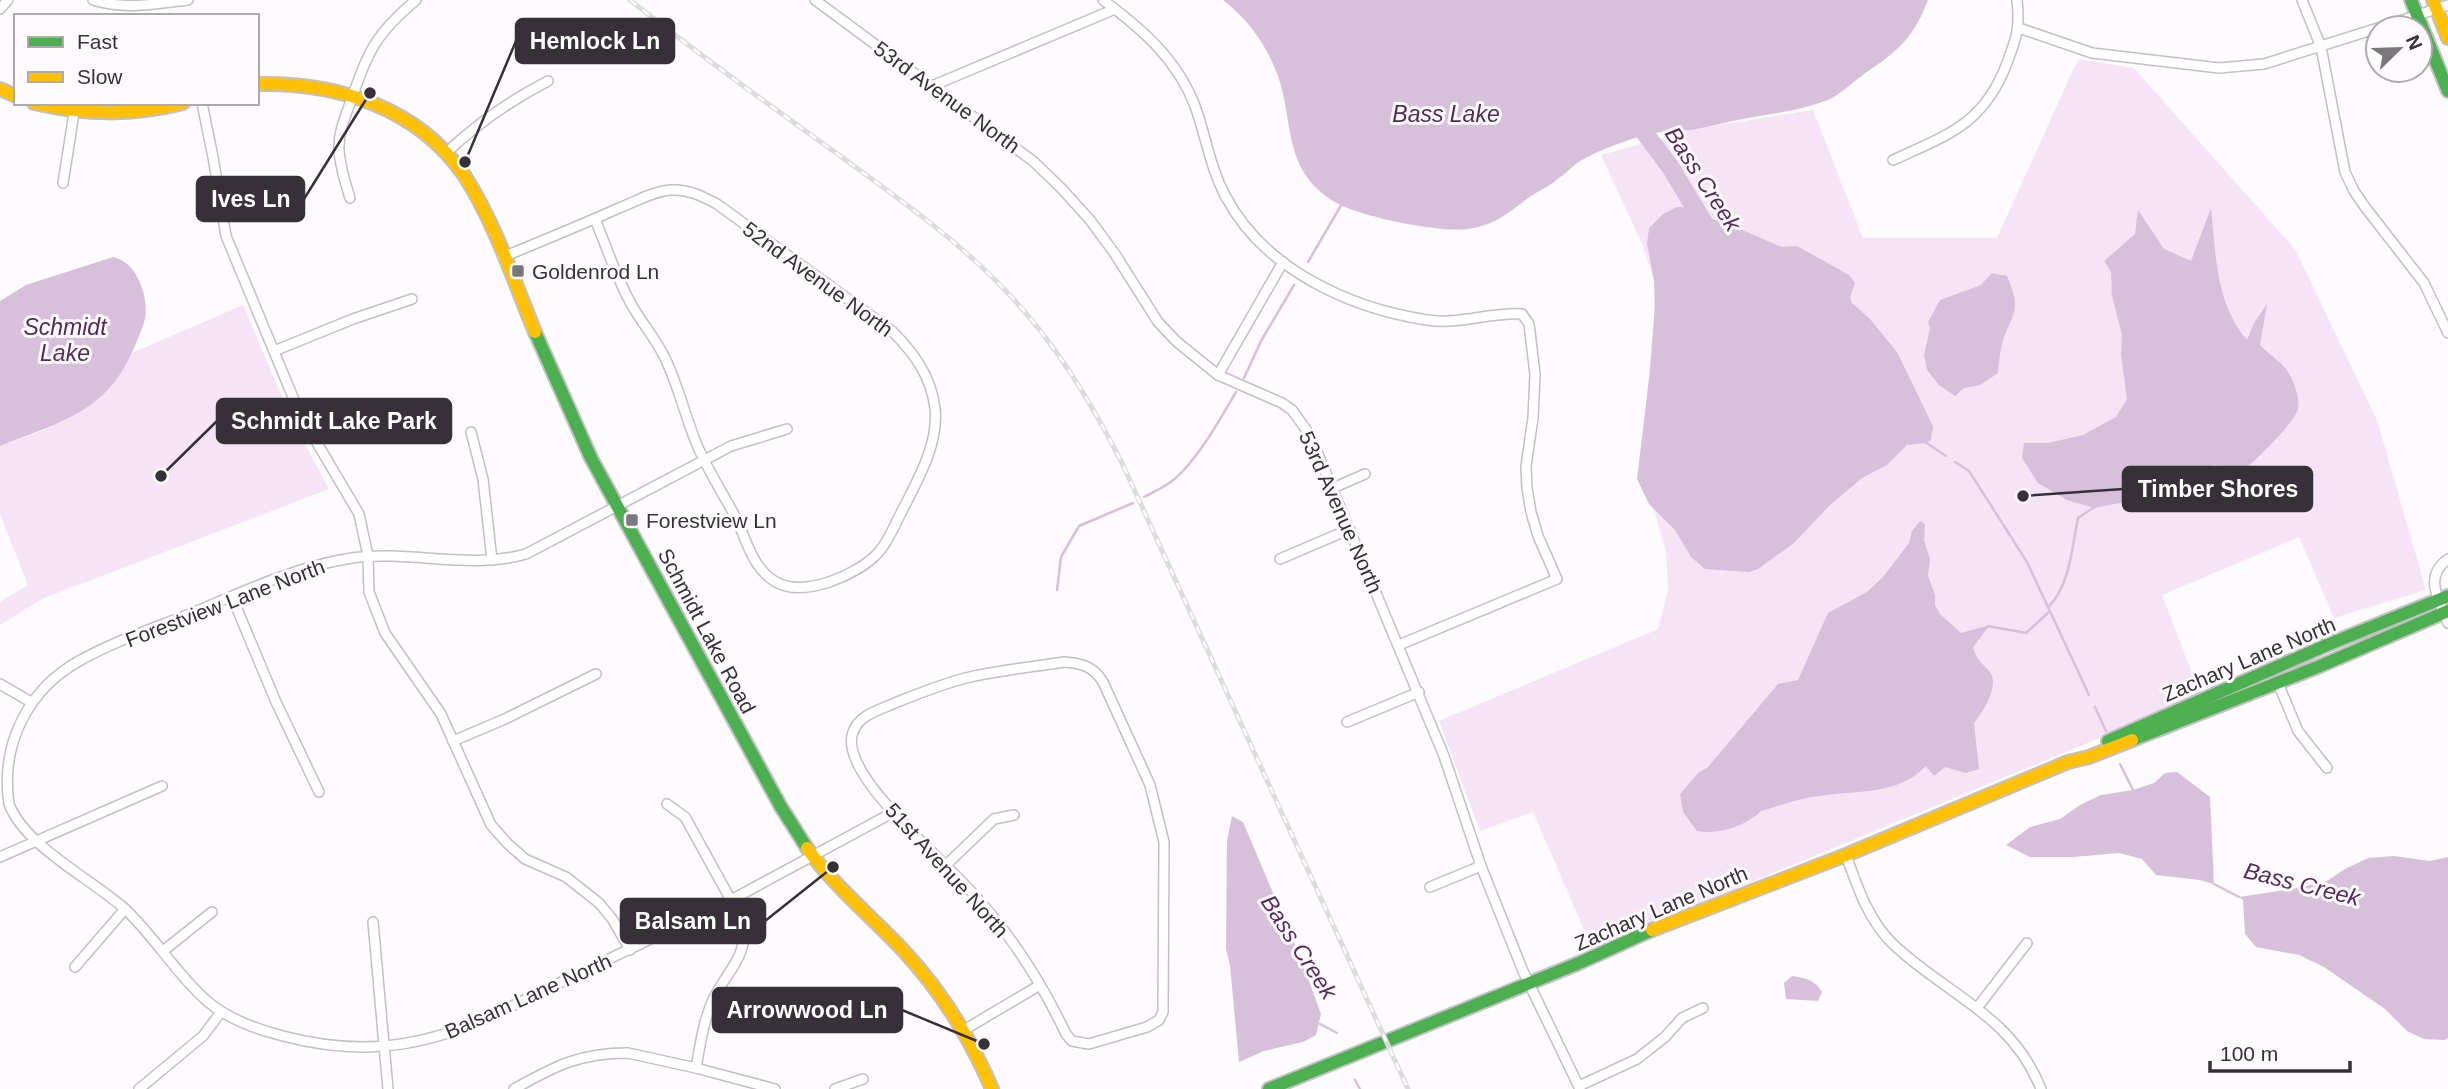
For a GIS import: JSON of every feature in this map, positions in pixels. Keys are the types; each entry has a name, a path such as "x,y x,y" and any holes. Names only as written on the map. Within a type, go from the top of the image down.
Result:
{"street":[{"path":"0,9 8,0"},
{"path":"93,0 134,7 188,0"},
{"path":"350,198 340,164 339,136 358,76 380,36 396,17 416,0"},
{"name":"53rd Avenue North","path":"815,0 1002,136 1062,188 1115,254 1158,321 1177,342 1218,375 1282,403 1292,410 1310,435 1419,692 1481,866 1530,984 1579,1088"},
{"path":"1102,0 1140,28 1173,64 1195,106 1212,165 1226,198 1242,222 1302,277 1371,307 1398,315 1438,321 1504,313 1521,314 1529,324 1535,374 1533,418 1526,466 1527,488 1538,536 1557,579 1399,645"},
{"path":"1893,160 1945,136 1980,111 1993,94 2019,28 2017,0"},
{"path":"2302,0 2320,47 2345,172 2365,207 2424,284 2448,333"},
{"path":"2422,14 2439,5 2448,38"},
{"path":"932,86 1115,9"},
{"path":"2019,28 2092,53 2219,68 2264,64 2364,33"},
{"path":"2434,56 2448,91"},
{"path":"446,153 511,100 548,81"},
{"name":"Schmidt Lake Road","path":"259,84 307,84 337,89 393,112 446,153 476,197 566,406 780,807 813,855 927,977 964,1030 992,1089"},
{"path":"42,105 74,113 118,115 175,105"},
{"path":"202,105 226,236 313,437 359,514 368,556 369,592 385,633 441,714 491,825 526,859 566,877 599,903 613,920 630,950"},
{"path":"63,183 74,113"},
{"name":"52nd Avenue North","path":"595,219 668,190 684,191 706,198 892,331 915,356 930,384 935,410 934,431 929,450 922,471 880,552 866,564 821,584 809,587 785,586 775,582 757,566 725,496 704,460"},
{"path":"503,257 595,219 624,291 664,357 704,460"},
{"path":"1218,375 1283,262"},
{"path":"274,351 352,319 412,299"},
{"name":"Forestview Lane North","path":"36,841 26,833 8,803 2,768 8,734 29,701 63,672 92,654 318,564 368,556 506,560 526,554 731,446 787,429"},
{"path":"471,432 483,479 492,560"},
{"path":"1333,488 1365,474"},
{"path":"1280,559 1350,529"},
{"path":"2445,609 2434,575 2448,559"},
{"path":"232,597 276,702 319,792"},
{"name":"Zachary Lane North","path":"2068,762 2089,757 2278,683 2445,609"},
{"name":"Zachary Lane North","path":"1269,1089 1530,984 1655,928 1846,855 2068,762 2086,751 2214,694 2445,609"},
{"name":"51st Avenue North","path":"1065,662 1083,664 1097,673 1150,785 1164,842 1163,1012 1159,1020 1147,1027 1089,1044 1073,1041 1066,1034 1018,949 990,913 946,865 892,813 871,785 855,757 850,740 853,730 865,716 931,688 970,677 1065,662"},
{"path":"453,741 505,719 596,674"},
{"path":"2278,683 2298,732 2327,768"},
{"path":"0,684 29,701"},
{"path":"1347,722 1419,692"},
{"path":"0,857 162,786"},
{"path":"667,804 685,817 743,922 745,942 738,961 719,987 711,1004 704,1023 696,1068"},
{"name":"Balsam Lane North","path":"36,841 125,909 204,998 221,1012 245,1024 295,1039 347,1048 385,1047 448,1034 630,950 732,900 892,813"},
{"path":"946,865 994,819 1014,815"},
{"path":"1846,855 1863,899 1882,932 1901,951 2004,1031 2020,1050 2039,1088"},
{"path":"1430,887 1481,866"},
{"path":"75,967 125,909"},
{"path":"163,951 212,912"},
{"path":"373,922 388,1089"},
{"path":"1977,1008 2027,943"},
{"path":"964,1030 1040,985"},
{"path":"1579,1088 1637,1059 1665,1037 1682,1018 1703,1008"},
{"path":"139,1089 203,1036 221,1012"},
{"path":"514,1089 576,1058 628,1053 696,1068 757,1087 775,1089"},
{"path":"835,1089 863,1079"}],"shaded area":[{"path":"2078,59 2134,68 2295,249 2377,420 2426,590 2334,618 2299,537 2162,595 2201,696 1592,948 1533,812 1480,831 1439,721 1658,629 1668,590 1666,552 1654,509 1639,483 1654,318 1654,280 1642,244 1601,155 1694,129 1813,110 1863,238 1997,238"},
{"path":"243,305 290,416 329,489 44,598 0,625 0,602 28,585 0,514 0,446 59,423 93,403 121,373 132,353"}],"water":[{"name":"Bass Lake","path":"1223,0 1928,0 1916,25 1903,43 1830,99 1789,111 1691,130 1654,133 1628,140 1581,161 1552,184 1493,222 1455,230 1376,217 1341,205 1315,186 1304,173 1297,158 1283,93 1268,54 1249,25"},
{"path":"1677,207 1701,208 1709,218 1782,247 1797,246 1849,275 1855,283 1850,297 1852,303 1870,319 1897,352 1933,426 1931,440 1907,445 1887,465 1862,478 1829,506 1794,543 1758,569 1749,572 1705,569 1691,557 1675,530 1649,504 1637,479 1655,305 1654,280 1647,244 1649,228 1663,214"},
{"path":"2211,208 2219,277 2229,310 2247,340 2254,323 2267,304 2260,345 2290,376 2296,390 2298,409 2274,441 2243,470 2222,466 2207,467 2195,475 2181,492 2154,498 2143,496 2094,508 2067,500 2038,483 2022,458 2024,443 2048,443 2083,435 2116,417 2127,399 2121,355 2122,335 2112,296 2111,272 2104,261 2135,234 2138,210 2164,249 2191,261"},
{"name":"Schmidt Lake","path":"113,257 129,265 136,274 146,306 144,323 125,366 112,385 82,411 64,421 0,446 0,301 26,285"},
{"path":"1992,273 2007,276 2015,303 2002,344 1998,373 1980,385 1964,388 1955,396 1939,385 1927,370 1924,355 1930,328 1928,322 1940,300 1981,285"},
{"path":"1920,521 1925,524 1924,540 1930,559 1928,576 1940,614 1961,633 1990,625 1973,647 1977,657 1989,671 1993,683 1986,705 1974,723 1979,769 1966,773 1945,767 1934,776 1926,766 1915,776 1889,787 1804,798 1761,811 1748,821 1731,828 1714,832 1697,831 1683,812 1680,794 1698,773 1708,767 1778,684 1798,680 1828,613 1867,592 1883,577 1909,543 1912,531"},
{"path":"2177,772 2210,797 2214,884 2156,875 2142,859 2119,853 2030,857 2006,845 2030,827 2060,819 2101,795 2133,790 2154,783 2165,773"},
{"path":"1232,816 1243,822 1301,959 1321,1014 1316,1035 1303,1042 1264,1051 1239,1062 1230,965 1226,949 1227,841"},
{"path":"2394,856 2430,861 2448,857 2448,1038 2444,1040 2424,1039 2407,1031 2385,1009 2324,967 2299,955 2256,947 2245,934 2243,900 2239,897 2327,881 2368,858"},
{"path":"1792,976 1813,982 1822,992 1818,1001 1786,999 1784,983"}],"waterway":[{"name":"Bass Creek","path":"1632,119 1671,168 1707,228"},
{"name":"Bass Creek","path":"1308,262 1343,202"},
{"name":"Bass Creek","path":"1244,378 1261,341 1294,285"},
{"name":"Bass Creek","path":"1144,497 1173,480 1189,464 1236,392"},
{"name":"Bass Creek","path":"1925,442 1946,456"},
{"name":"Bass Creek","path":"1955,462 1969,471 2027,562 2089,695"},
{"name":"Bass Creek","path":"1057,590 1061,557 1079,526 1133,503"},
{"path":"2048,607 2066,577 2078,518 2096,506"},
{"path":"1988,626 2026,633 2049,612"},
{"name":"Bass Creek","path":"2095,707 2106,731"},
{"name":"Bass Creek","path":"2120,764 2133,790"},
{"name":"Bass Creek","path":"2214,884 2239,897"},
{"name":"Bass Creek","path":"1320,1024 1337,1033"},
{"name":"Bass Creek","path":"1355,1080 1360,1089"}],"railway":[{"path":"630,0 946,236 1003,288 1054,349 1097,416 1122,463 1408,1089"}],"traffic: fast":[{"path":"2411,0 2448,91"},
{"path":"535,332 591,458 781,807 807,848"},
{"path":"2108,741 2327,645 2448,596"},
{"path":"2132,740 2320,666 2448,611"},
{"path":"1269,1089 1579,963 1652,930"}],"traffic: slow":[{"path":"2433,0 2448,38"},
{"path":"259,84 316,88 372,103 399,116 445,151 464,175 485,212 535,332"},
{"path":"0,89 14,95"},
{"path":"45,105 90,112 127,112 174,105"},
{"path":"1652,930 1846,855 2068,762 2132,740"},
{"path":"807,848 930,982 964,1033 992,1089"}],"place":[{"name":"Ives Ln","path":"370,93"},
{"name":"Hemlock Ln","path":"465,162"},
{"name":"Goldenrod Ln","path":"518,271"},
{"name":"Schmidt Lake Park","path":"161,476"},
{"name":"Timber Shores","path":"2023,496"},
{"name":"Forestview Ln","path":"632,520"},
{"name":"Balsam Ln","path":"833,867"},
{"name":"Arrowwood Ln","path":"984,1044"}]}
